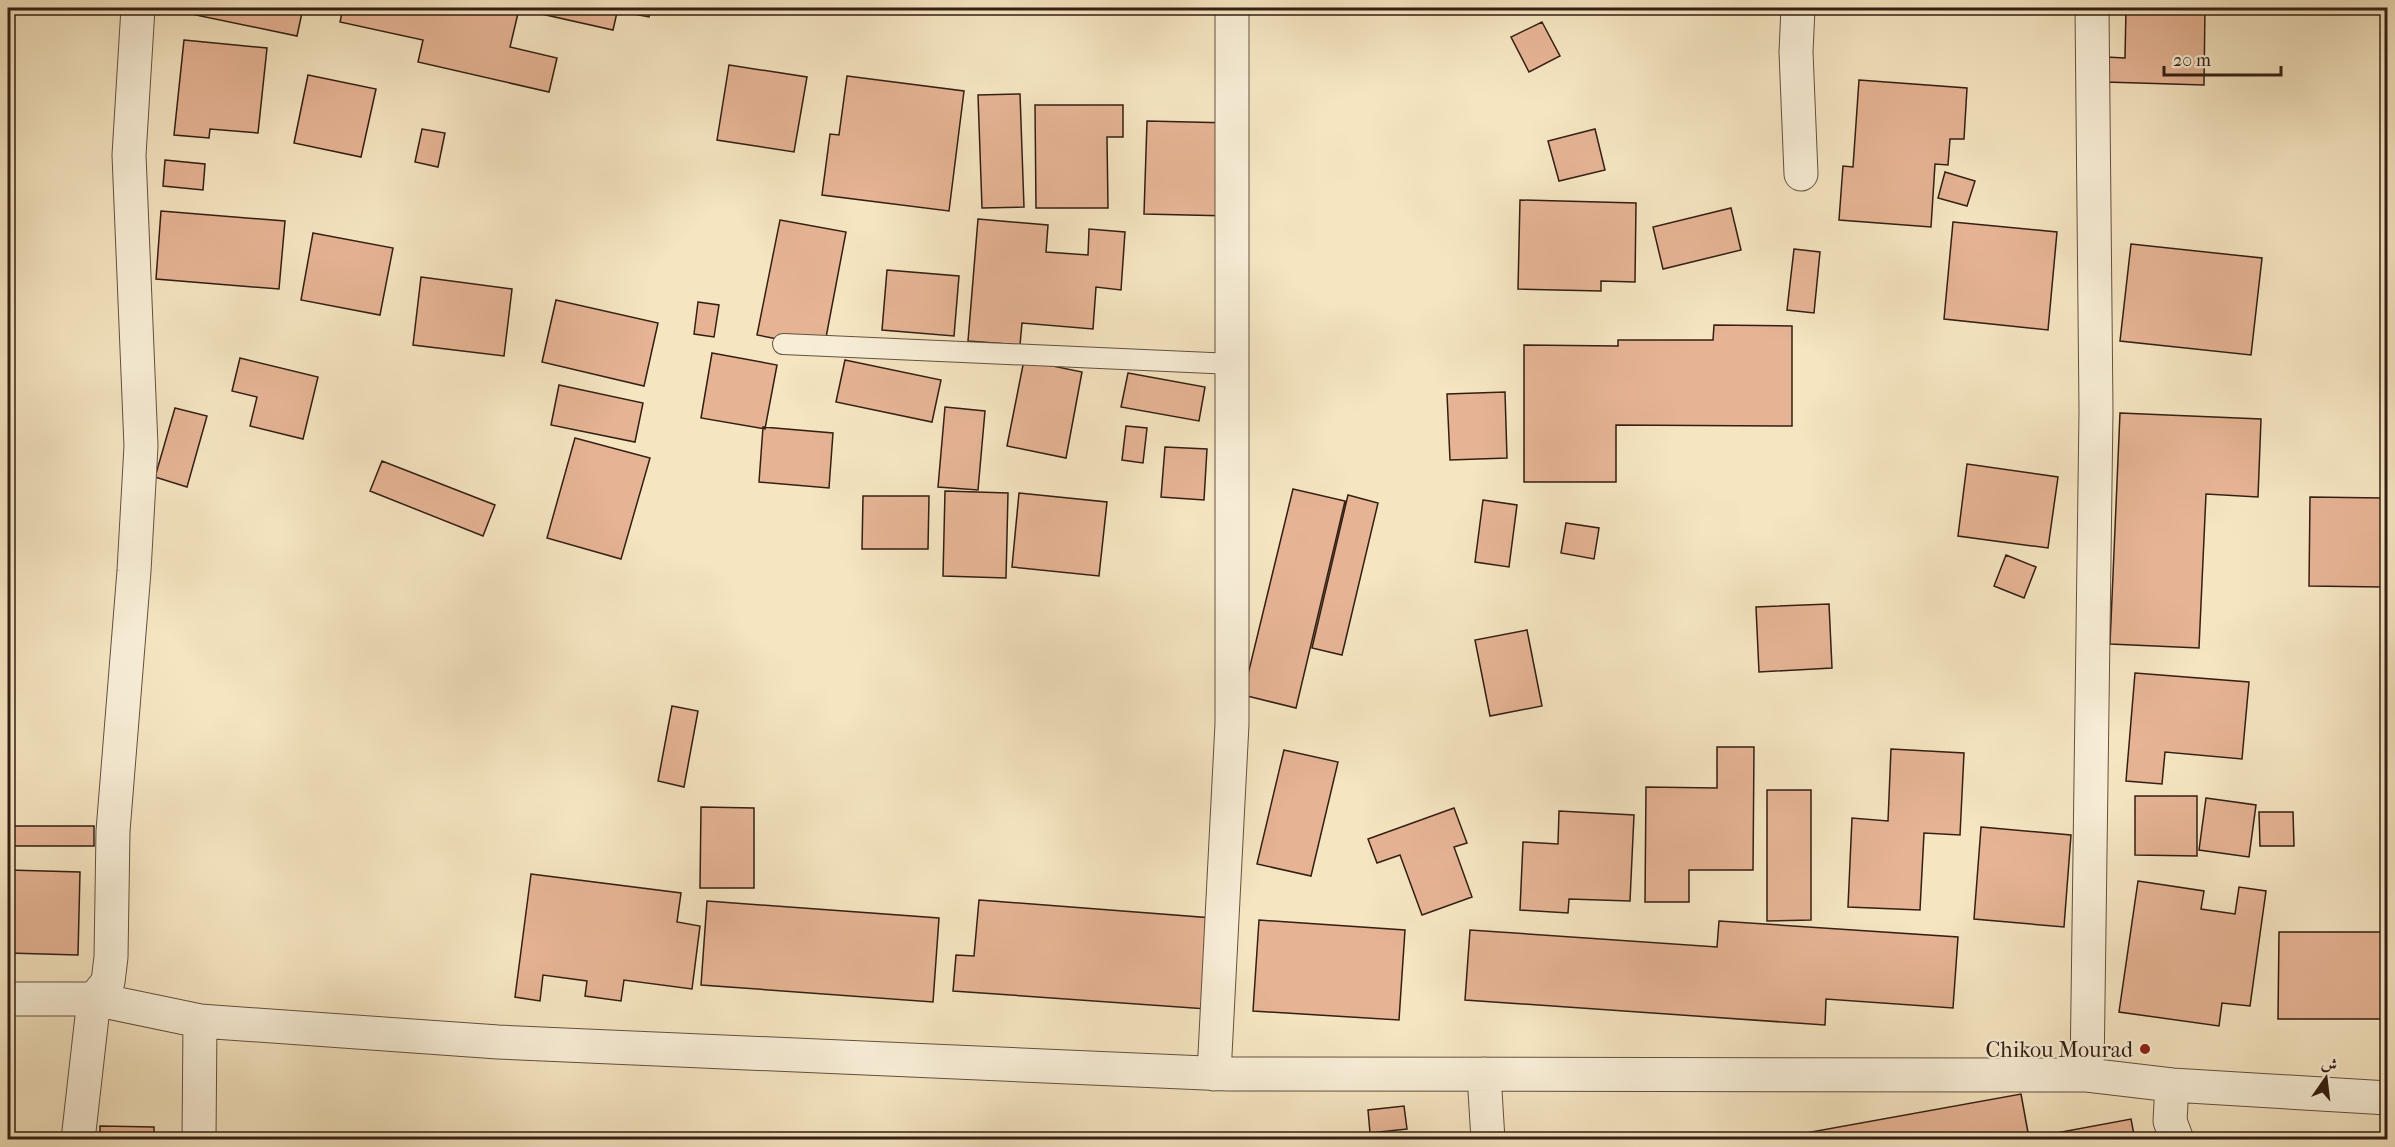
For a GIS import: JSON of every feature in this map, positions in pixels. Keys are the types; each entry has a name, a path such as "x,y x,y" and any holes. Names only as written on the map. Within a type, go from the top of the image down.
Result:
{"street":[{"path":"78,1140 94,999 108,982 111,957 113,831 134,571 141,446 129,155 138,8"},
{"path":"1214,1074 1232,724 1232,8"},
{"path":"1798,8 1796,52 1801,174"},
{"path":"2087,1075 2096,411 2092,8"},
{"path":"8,999 94,999 200,1021 498,1042 1214,1074 2087,1075 2172,1085 2388,1098"},
{"path":"199,1140 200,1021"},
{"path":"1484,1074 1488,1140"},
{"path":"2172,1085 2170,1120 2177,1140"}],"lane":[{"path":"783,344 1233,364"}],"building":[{"path":"187,8 303,8 297,36 186,13"},
{"path":"343,8 618,8 613,30 519,9 510,47 557,58 549,92 418,62 423,40 340,22"},
{"path":"623,8 651,8 649,17 622,12"},
{"path":"2126,8 2205,8 2204,85 2105,82 2106,57 2125,58"},
{"path":"1542,22 1560,56 1529,72 1511,37"},
{"path":"184,40 267,48 258,133 210,129 209,138 174,135"},
{"path":"729,65 807,77 794,152 717,140"},
{"path":"308,75 376,89 361,157 294,143"},
{"path":"847,76 964,91 949,211 822,195 830,134 839,135"},
{"path":"1859,80 1967,88 1964,139 1950,139 1948,165 1935,164 1931,227 1839,220 1843,166 1853,167"},
{"path":"1020,94 1024,207 982,208 978,95"},
{"path":"1035,105 1123,105 1123,137 1107,137 1108,208 1036,208"},
{"path":"1147,121 1232,123 1230,216 1144,214"},
{"path":"422,129 445,133 438,167 415,162"},
{"path":"1595,129 1605,170 1559,181 1548,141"},
{"path":"165,160 205,164 203,190 163,186"},
{"path":"1945,172 1975,181 1967,206 1938,198"},
{"path":"1520,200 1636,203 1635,282 1601,281 1601,291 1518,289"},
{"path":"1731,208 1741,250 1663,269 1653,227"},
{"path":"161,211 285,221 279,289 156,279"},
{"path":"978,219 1048,225 1046,252 1088,255 1089,229 1125,232 1121,290 1096,287 1093,329 1022,323 1020,345 968,341"},
{"path":"780,220 846,232 824,348 757,335"},
{"path":"1953,222 2057,232 2048,330 1944,319"},
{"path":"313,233 393,248 380,315 301,300"},
{"path":"2131,244 2262,258 2251,355 2120,341"},
{"path":"1794,249 1820,252 1814,313 1787,310"},
{"path":"887,270 959,276 954,336 882,330"},
{"path":"421,277 512,289 504,356 413,345"},
{"path":"556,300 658,323 644,386 542,362"},
{"path":"698,302 719,305 714,337 694,334"},
{"path":"1714,325 1792,326 1792,426 1616,425 1616,482 1524,482 1524,345 1618,346 1618,340 1713,340"},
{"path":"712,353 777,365 765,429 701,418"},
{"path":"240,358 318,377 303,439 250,426 257,397 232,391"},
{"path":"845,360 941,380 932,422 836,402"},
{"path":"1024,360 1082,372 1066,458 1007,446"},
{"path":"1128,373 1205,387 1199,421 1121,407"},
{"path":"559,385 643,403 635,442 551,425"},
{"path":"1505,392 1507,458 1450,460 1447,394"},
{"path":"945,407 985,411 978,490 938,487"},
{"path":"175,408 207,416 187,487 155,477"},
{"path":"2120,413 2261,419 2258,497 2206,494 2199,648 2110,644"},
{"path":"1126,426 1147,428 1143,463 1122,460"},
{"path":"763,427 833,433 829,488 759,482"},
{"path":"575,438 650,458 621,559 547,538"},
{"path":"1165,447 1207,449 1204,500 1161,497"},
{"path":"382,461 495,505 483,536 370,491"},
{"path":"1967,464 2058,477 2048,548 1958,536"},
{"path":"1293,489 1345,501 1296,708 1243,695"},
{"path":"945,491 1008,493 1006,578 943,576"},
{"path":"1019,493 1107,502 1099,576 1012,567"},
{"path":"1348,495 1378,503 1342,655 1312,648"},
{"path":"863,496 929,496 928,549 862,549"},
{"path":"2310,497 2383,498 2382,587 2309,586"},
{"path":"1483,500 1517,505 1509,567 1475,562"},
{"path":"1566,523 1599,528 1594,559 1561,553"},
{"path":"2006,555 2036,567 2024,598 1994,586"},
{"path":"1829,604 1832,668 1759,672 1756,607"},
{"path":"1527,630 1542,706 1490,716 1475,640"},
{"path":"2135,673 2249,682 2242,759 2165,752 2162,784 2126,781"},
{"path":"672,706 698,711 684,787 658,781"},
{"path":"1717,747 1754,747 1753,870 1689,870 1689,902 1645,902 1646,787 1717,788"},
{"path":"1891,749 1964,753 1960,835 1924,833 1920,910 1848,907 1852,818 1888,821"},
{"path":"1284,750 1338,762 1311,876 1257,864"},
{"path":"1767,790 1811,790 1811,920 1767,921"},
{"path":"2135,796 2197,796 2197,856 2135,855"},
{"path":"2206,798 2256,805 2249,857 2199,850"},
{"path":"701,807 754,808 754,888 700,888"},
{"path":"1454,808 1467,843 1454,847 1472,897 1422,915 1400,855 1377,863 1368,839"},
{"path":"1559,811 1634,815 1630,901 1569,899 1568,913 1520,910 1523,842 1558,844"},
{"path":"2259,812 2293,812 2294,846 2260,846"},
{"path":"8,826 94,826 94,846 8,846"},
{"path":"1981,827 2071,835 2064,927 1974,919"},
{"path":"8,870 80,872 78,955 8,953"},
{"path":"531,874 681,893 677,922 700,926 692,989 624,980 621,1001 585,996 587,981 543,975 540,1001 515,997"},
{"path":"2138,881 2204,891 2201,909 2235,914 2239,887 2266,891 2250,1006 2222,1003 2219,1026 2119,1012"},
{"path":"979,900 1213,918 1207,1009 953,991 956,955 974,956"},
{"path":"707,901 939,918 933,1002 701,985"},
{"path":"1259,920 1405,930 1399,1020 1253,1011"},
{"path":"1719,921 1958,937 1953,1008 1826,999 1825,1025 1465,1000 1470,930 1717,947"},
{"path":"2279,932 2388,932 2388,1019 2278,1019"},
{"path":"2021,1094 2029,1138 2131,1119 2135,1140 1767,1140"},
{"path":"1404,1106 1407,1129 1370,1133 1368,1110"},
{"path":"100,1126 154,1127 154,1140 100,1140"}],"place":[{"name":"Chikou Mourad","path":"2145,1049"}]}
